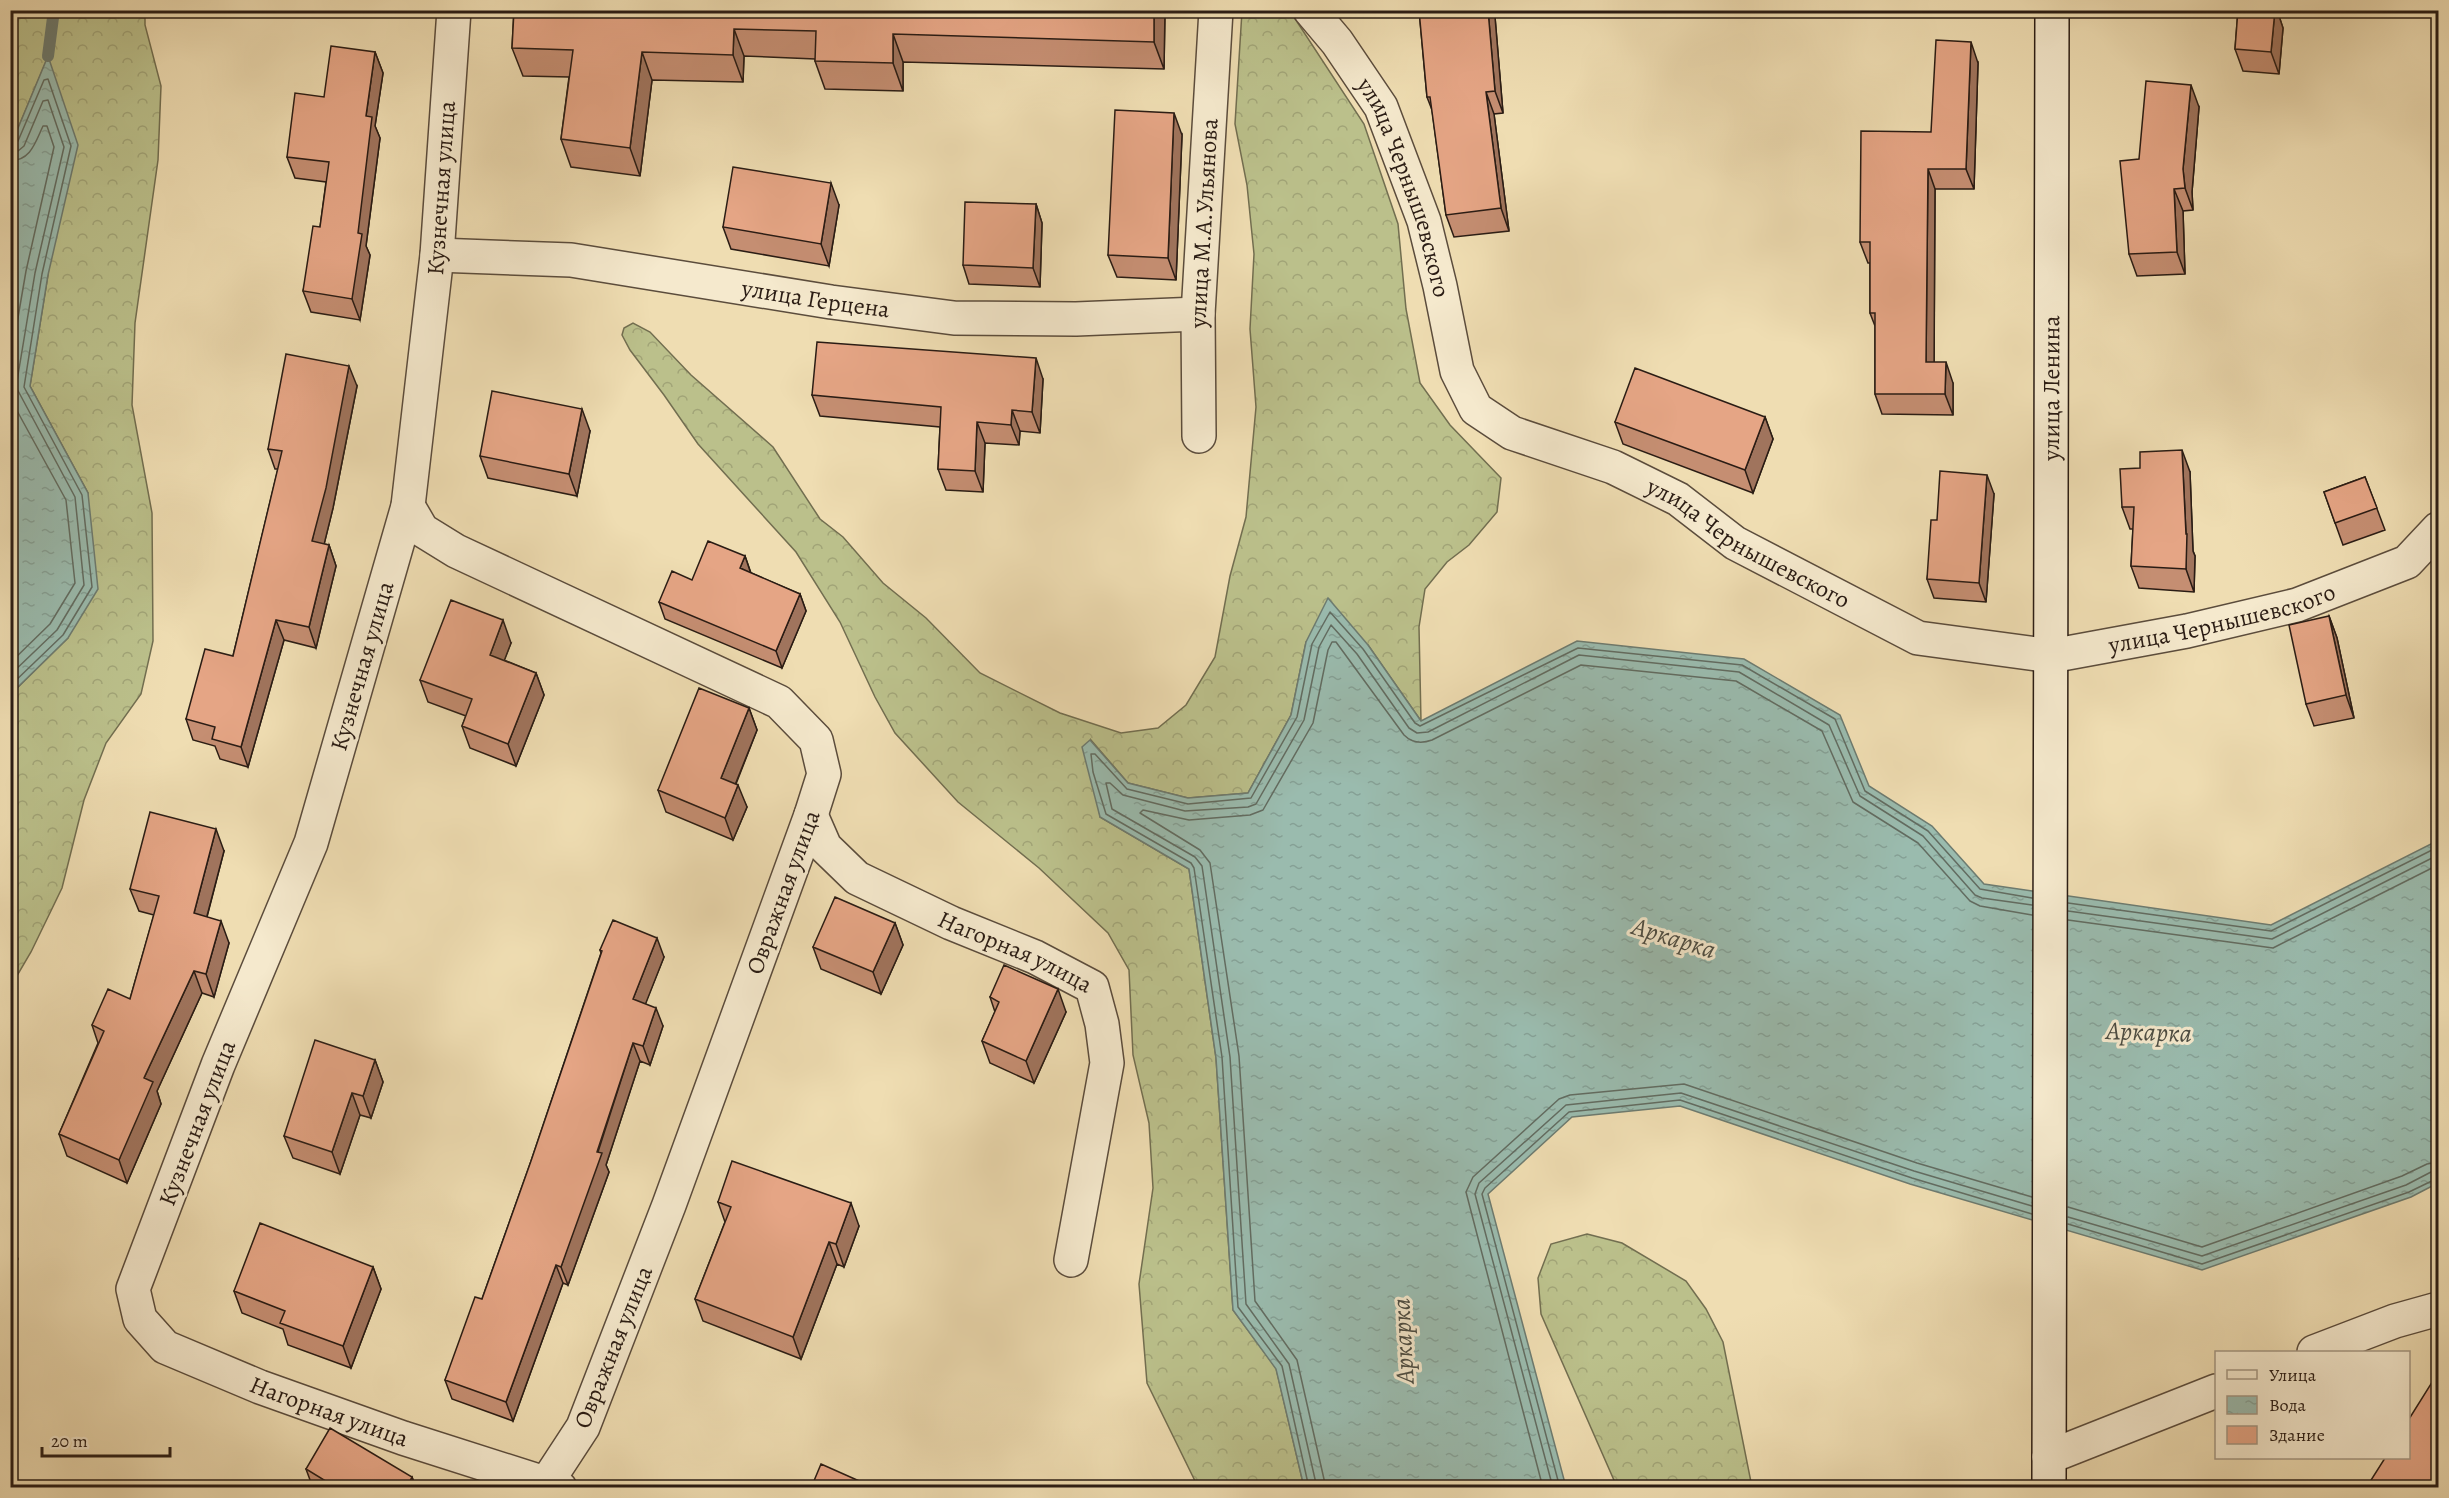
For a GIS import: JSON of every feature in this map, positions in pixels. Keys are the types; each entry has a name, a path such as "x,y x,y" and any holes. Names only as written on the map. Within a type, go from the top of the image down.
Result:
{"street":[{"name":"Кузнечная улица","path":"133,1289 218,1065 311,843 408,506 437,255 454,10"},
{"name":"улица М.А.Ульянова","path":"1199,436 1198,314 1216,10"},
{"name":"улица Чернышевского","path":"1310,10 1337,42 1381,107 1424,221 1457,371 1476,409 1512,433 1613,467 1678,499 1735,543 1918,638 2052,656 2187,632 2297,605 2407,562 2439,529"},
{"name":"улица Ленина","path":"2049,1472 2052,10"},
{"name":"улица Герцена","path":"437,255 571,260 831,302 954,318 1076,319 1198,314"},
{"name":"Овражная улица","path":"408,506 422,530 456,551 779,702 816,740 824,774 669,1205 584,1427 553,1485"},
{"name":"Нагорная улица","path":"811,815 825,847 857,878 951,923 1035,957 1092,987 1107,1063 1071,1260"},
{"name":"Нагорная улица","path":"133,1289 140,1319 165,1347 260,1387 381,1430 553,1485"},
{"path":"2319,1351 2395,1321 2439,1309"},
{"path":"2049,1472 2215,1392"}],"green space":[{"path":"11,11 145,11 145,25 161,86 158,160 135,323 132,405 152,513 153,641 141,694 106,743 84,800 62,888 31,952 11,986 11,705 15,690 68,638 88,493 30,386 48,275 48,57 11,145"},
{"path":"1242,11 1290,11 1364,124 1398,224 1406,309 1420,383 1450,425 1501,478 1497,512 1469,545 1447,562 1425,589 1419,627 1421,721 1368,645 1306,642 1291,715 1248,793 1188,798 1128,783 1091,740 1100,817 1189,869 1216,1058 1233,1310 1276,1368 1304,1487 1198,1487 1147,1383 1139,1284 1153,1188 1149,1123 1133,1055 1129,970 1108,933 1039,868 958,802 895,733 875,697 840,622 796,552 698,444 630,350 622,335 624,328 633,323 650,332 691,375 773,447 820,519 843,537 883,583 926,618 980,673 1060,713 1121,733 1158,728 1186,705 1215,657 1230,576 1246,517 1256,407 1250,329 1254,254 1247,185 1235,124"},
{"path":"1587,1234 1622,1243 1686,1281 1706,1309 1723,1342 1752,1487 1617,1487 1541,1314 1538,1278 1551,1244"}],"water":[{"path":"48,56 78,145 48,275 30,386 88,493 98,589 68,638 15,690 11,705 11,145"},
{"name":"Аркарка","path":"1328,598 1368,645 1421,721 1577,641 1744,659 1840,715 1869,786 1932,826 1984,884 2271,925 2437,841 2438,838 2438,1183 2411,1197 2202,1270 1910,1184 1680,1106 1572,1117 1488,1194 1566,1487 1304,1487 1276,1369 1233,1310 1216,1058 1189,869 1100,817 1082,747 1090,740 1128,783 1188,798 1248,793 1291,715 1306,642"}],"building":[{"path":"514,10 1154,10 1154,42 893,34 893,63 815,61 816,31 734,29 733,55 642,52 630,148 561,139 573,50 512,48"},
{"path":"1419,10 1488,10 1495,91 1486,92 1501,208 1446,215 1430,97 1427,97"},
{"path":"2238,10 2275,10 2271,52 2235,49"},
{"path":"1936,40 1971,42 1966,169 1928,169 1926,362 1946,362 1945,394 1875,394 1875,313 1870,313 1870,242 1860,242 1861,131 1931,132"},
{"path":"331,46 375,52 366,116 372,117 358,233 362,234 352,299 303,291 313,226 320,227 329,162 287,157 295,93 324,97"},
{"path":"2146,81 2191,85 2183,169 2185,188 2174,189 2177,252 2129,254 2120,161 2139,159"},
{"path":"1115,110 1174,113 1168,258 1108,255"},
{"path":"733,167 831,183 821,244 723,227"},
{"path":"965,202 1036,204 1033,268 963,265"},
{"path":"817,342 1036,358 1032,412 1012,410 1011,425 977,422 975,471 938,469 941,407 812,395"},
{"path":"286,354 349,366 326,488 312,541 329,545 309,627 276,620 241,747 212,739 215,727 186,719 205,649 233,656 282,451 268,449"},
{"path":"1635,368 1765,417 1745,470 1615,422"},
{"path":"492,391 582,409 569,474 480,456"},
{"path":"2182,450 2187,534 2186,569 2131,566 2134,507 2122,507 2120,469 2140,468 2140,452"},
{"path":"1940,471 1987,475 1979,583 1927,579 1931,520 1937,520"},
{"path":"2365,477 2377,508 2335,523 2324,492"},
{"path":"708,541 745,556 740,568 800,594 776,651 659,602 672,571 692,580"},
{"path":"451,600 503,620 490,655 536,673 508,744 462,726 472,699 420,680"},
{"path":"2329,616 2346,695 2306,704 2289,625"},
{"path":"699,688 749,708 721,778 738,785 725,818 658,790"},
{"path":"150,812 216,829 194,913 221,921 206,974 194,971 144,1078 153,1082 119,1160 59,1134 104,1031 92,1025 108,989 130,999 159,896 130,889"},
{"path":"835,897 895,923 873,972 813,947"},
{"path":"613,920 657,938 633,999 656,1008 643,1046 633,1043 597,1152 602,1153 561,1267 556,1265 506,1402 445,1380 475,1297 482,1299 531,1161 602,951 600,950"},
{"path":"1004,965 1058,989 1026,1061 982,1041 999,1002 990,997"},
{"path":"315,1040 375,1060 363,1096 352,1093 332,1152 284,1136"},
{"path":"732,1161 851,1203 836,1244 829,1242 793,1337 695,1299 731,1207 718,1202"},
{"path":"260,1223 373,1267 343,1346 280,1323 285,1311 234,1291"},
{"path":"2439,1371 2439,1488 2366,1488 2384,1459 2410,1459 2410,1417"},
{"path":"330,1428 412,1477 406,1488 337,1488 306,1469"},
{"path":"821,1464 875,1488 811,1488"}],"waterway":[{"path":"48,56 54,10"}]}
